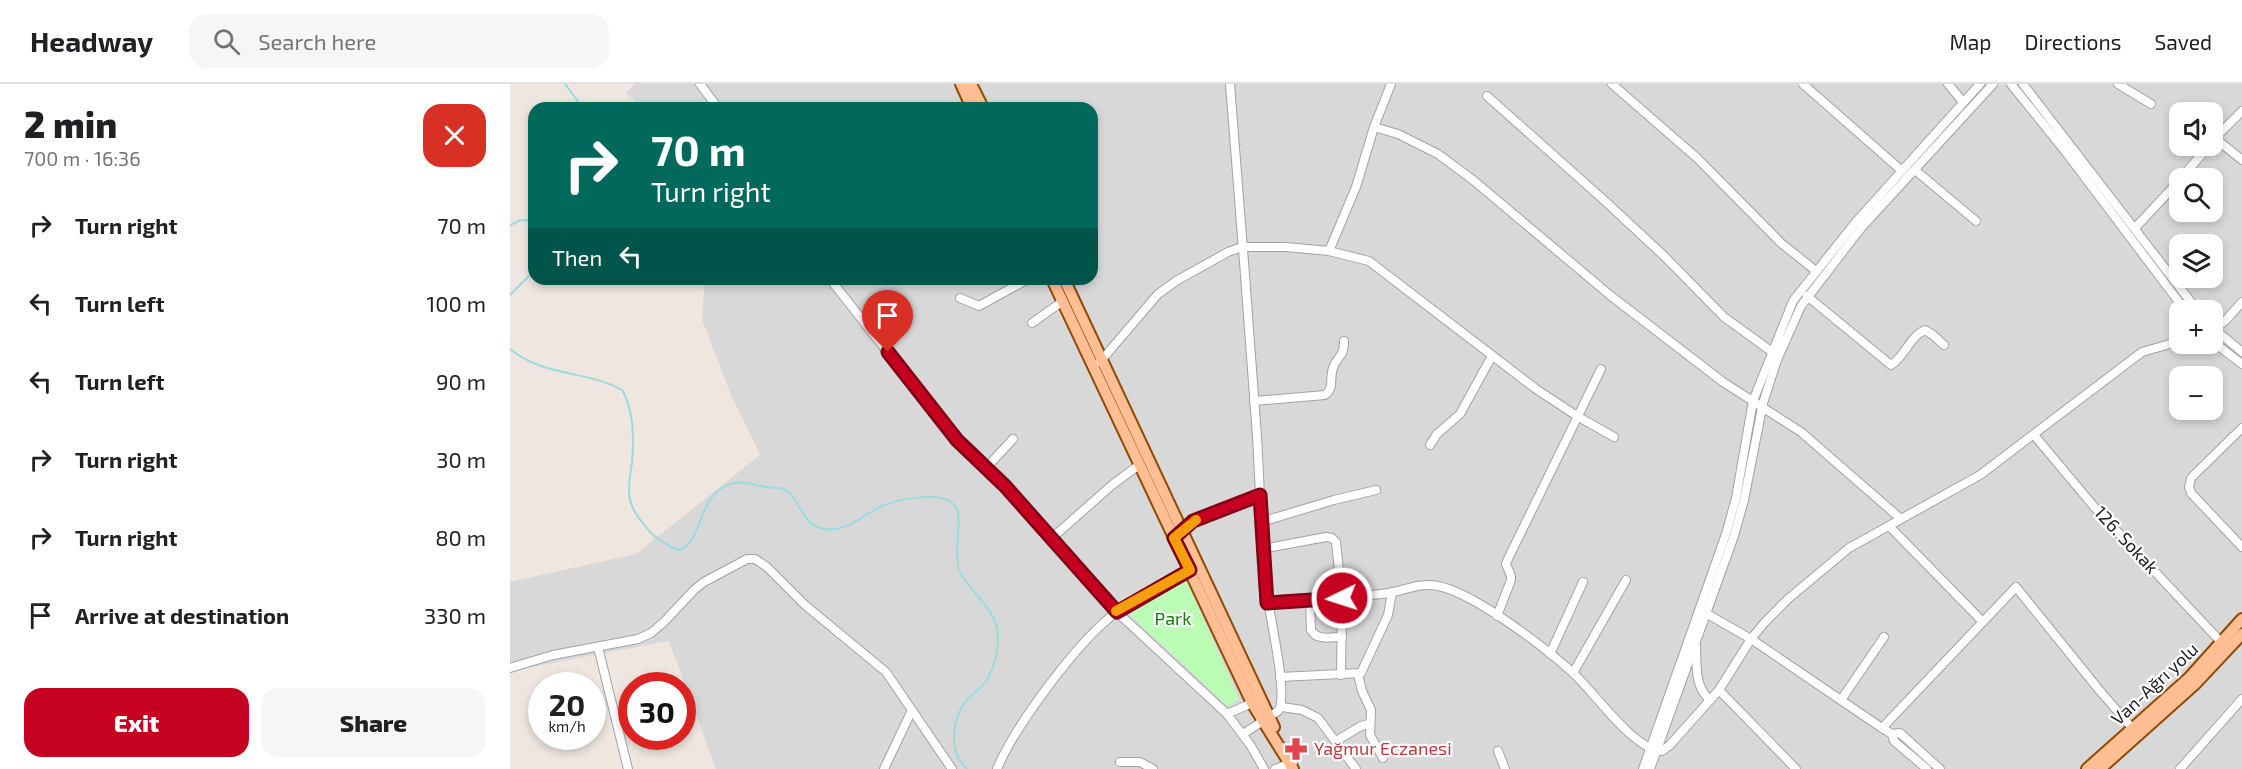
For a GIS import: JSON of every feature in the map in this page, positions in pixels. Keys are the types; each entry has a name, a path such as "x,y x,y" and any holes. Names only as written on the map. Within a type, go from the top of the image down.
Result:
{"main road":[{"path":"961,84 969,102"},
{"path":"972,84 980,102"},
{"path":"1055,285 1098,363 1266,720 1293,766"},
{"path":"1066,285 1140,465 1179,535 1190,570 1252,703 1266,720"},
{"name":"Van-Ağrı yolu","path":"2087,769 2233,641 2242,620"},
{"path":"2100,769 2195,684 2233,641"}],"street":[{"path":"700,84 714,102"},
{"path":"1230,84 1254,401 1262,549 1267,603 1280,677 1282,707"},
{"path":"1329,250 1356,187 1374,126 1391,84"},
{"path":"1612,84 1697,158 1782,243 1816,271"},
{"path":"1803,84 1902,171"},
{"path":"1948,84 1964,102"},
{"path":"1663,724 1696,642 1744,500 1775,354 1793,301 1855,223 1980,84"},
{"path":"1650,769 1698,609 1736,498 1753,401 1775,354 1807,296 1853,237 1993,84"},
{"path":"2011,84 2065,151 2177,300"},
{"path":"2023,84 2189,300"},
{"path":"2118,84 2151,104"},
{"path":"1487,96 1605,201 1724,316 1775,354"},
{"path":"2223,131 2242,111"},
{"path":"1374,126 1398,134 1438,154 1473,180 1611,296 1723,382 1801,432 1901,519"},
{"path":"2223,149 2242,160"},
{"path":"2190,168 2200,156"},
{"path":"1915,170 1976,221"},
{"path":"2135,228 2169,191"},
{"path":"1098,363 1158,294 1176,280 1228,252 1242,246 1329,250 1369,261 1492,356 1576,416 1614,437"},
{"path":"835,285 957,440 1005,486 1117,612 1227,714 1243,734 1264,769"},
{"path":"960,298 979,306 1017,285"},
{"path":"1807,296 1891,365 1898,360 1916,336 1925,330 1933,334 1944,345"},
{"path":"1032,323 1063,301"},
{"path":"2223,320 2242,302"},
{"path":"2223,338 2242,352"},
{"path":"1254,401 1325,395 1331,388 1332,369 1342,355 1344,341"},
{"path":"1267,603 1342,598 1437,585 1467,598 1497,616 1550,654 1573,673 1623,727 1654,750 1662,751 1680,735 1719,690 1751,639 1765,622 1832,561 1849,548 1971,481 2142,352 2169,344"},
{"path":"2223,349 2242,364"},
{"path":"1430,445 1437,434 1460,414 1492,356"},
{"path":"1497,616 1511,580 1507,561 1601,369"},
{"path":"2242,428 2191,478 2188,486 2191,493 2242,548"},
{"name":"126. Sokak","path":"2034,435 2096,509 2233,641"},
{"path":"986,468 1013,439"},
{"path":"1052,538 1112,485 1140,465"},
{"path":"1261,522 1376,490"},
{"path":"1179,535 1193,521 1260,495"},
{"path":"1889,526 1983,622"},
{"path":"1262,549 1326,537 1332,538 1337,545 1342,598 1341,675"},
{"path":"510,668 554,655 638,639 651,633 704,582 747,559 755,559 767,567 834,629 882,667 952,769"},
{"path":"998,767 1015,735 1068,663 1095,632 1117,612 1190,570"},
{"path":"1573,673 1626,580"},
{"path":"1550,654 1583,582"},
{"path":"1882,728 2016,587 2133,728"},
{"path":"1280,677 1358,674 1364,669 1388,615 1392,592"},
{"path":"1310,600 1313,634 1321,638 1342,637"},
{"path":"1698,609 1751,639 1882,728 1892,734 1900,733 1940,769"},
{"path":"1841,700 1884,637"},
{"path":"1696,642 1698,683 1710,700"},
{"path":"598,647 628,769"},
{"path":"1358,674 1362,691 1371,710 1370,735 1383,758"},
{"path":"1719,690 1796,769"},
{"path":"2180,769 2242,699"},
{"path":"1227,714 1252,703"},
{"path":"1243,734 1282,707 1311,712 1356,769"},
{"path":"884,769 912,710"},
{"path":"1336,741 1361,726 1369,724"},
{"path":"1663,724 1680,735"},
{"path":"1892,734 1894,741 1927,769"},
{"path":"1643,769 1654,750"},
{"path":"1498,751 1505,769"},
{"path":"1120,762 1140,762 1153,769"},
{"path":"1275,769 1293,766"}],"shaded area":[{"path":"635,84 2242,84 2242,769 716,769 696,715 696,672 680,672 669,641 510,671 510,582 636,554 760,455 731,395 702,319 705,285 1098,285 1098,102 636,102 626,93"}],"green space":[{"name":"Park","path":"1186,580 1239,699 1228,706 1129,614"}],"waterway":[{"path":"565,84 578,102"},
{"path":"510,225 521,220 528,221"},
{"path":"510,295 528,277"},
{"path":"510,349 537,364 594,379 622,390 629,407 633,435 629,485 631,503 637,516 652,534 665,544 679,550 693,538 706,506 713,496 722,488 737,482 783,489 793,497 808,521 820,528 837,529 853,523 882,506 909,498 941,498 956,507 959,519 957,554 959,570 993,617 998,636 996,656 989,676 983,686 962,707 955,725 954,744 961,762 967,769"}],"slow traffic":[{"path":"1116,611 1190,570 1174,538 1196,520"}],"place":[{"name":"Yağmur Eczanesi","path":"1296,749"}],"route":[{"path":"888,352 957,440 1005,486 1117,612 1190,570 1174,538 1193,521 1260,495 1267,603 1342,598"}]}
